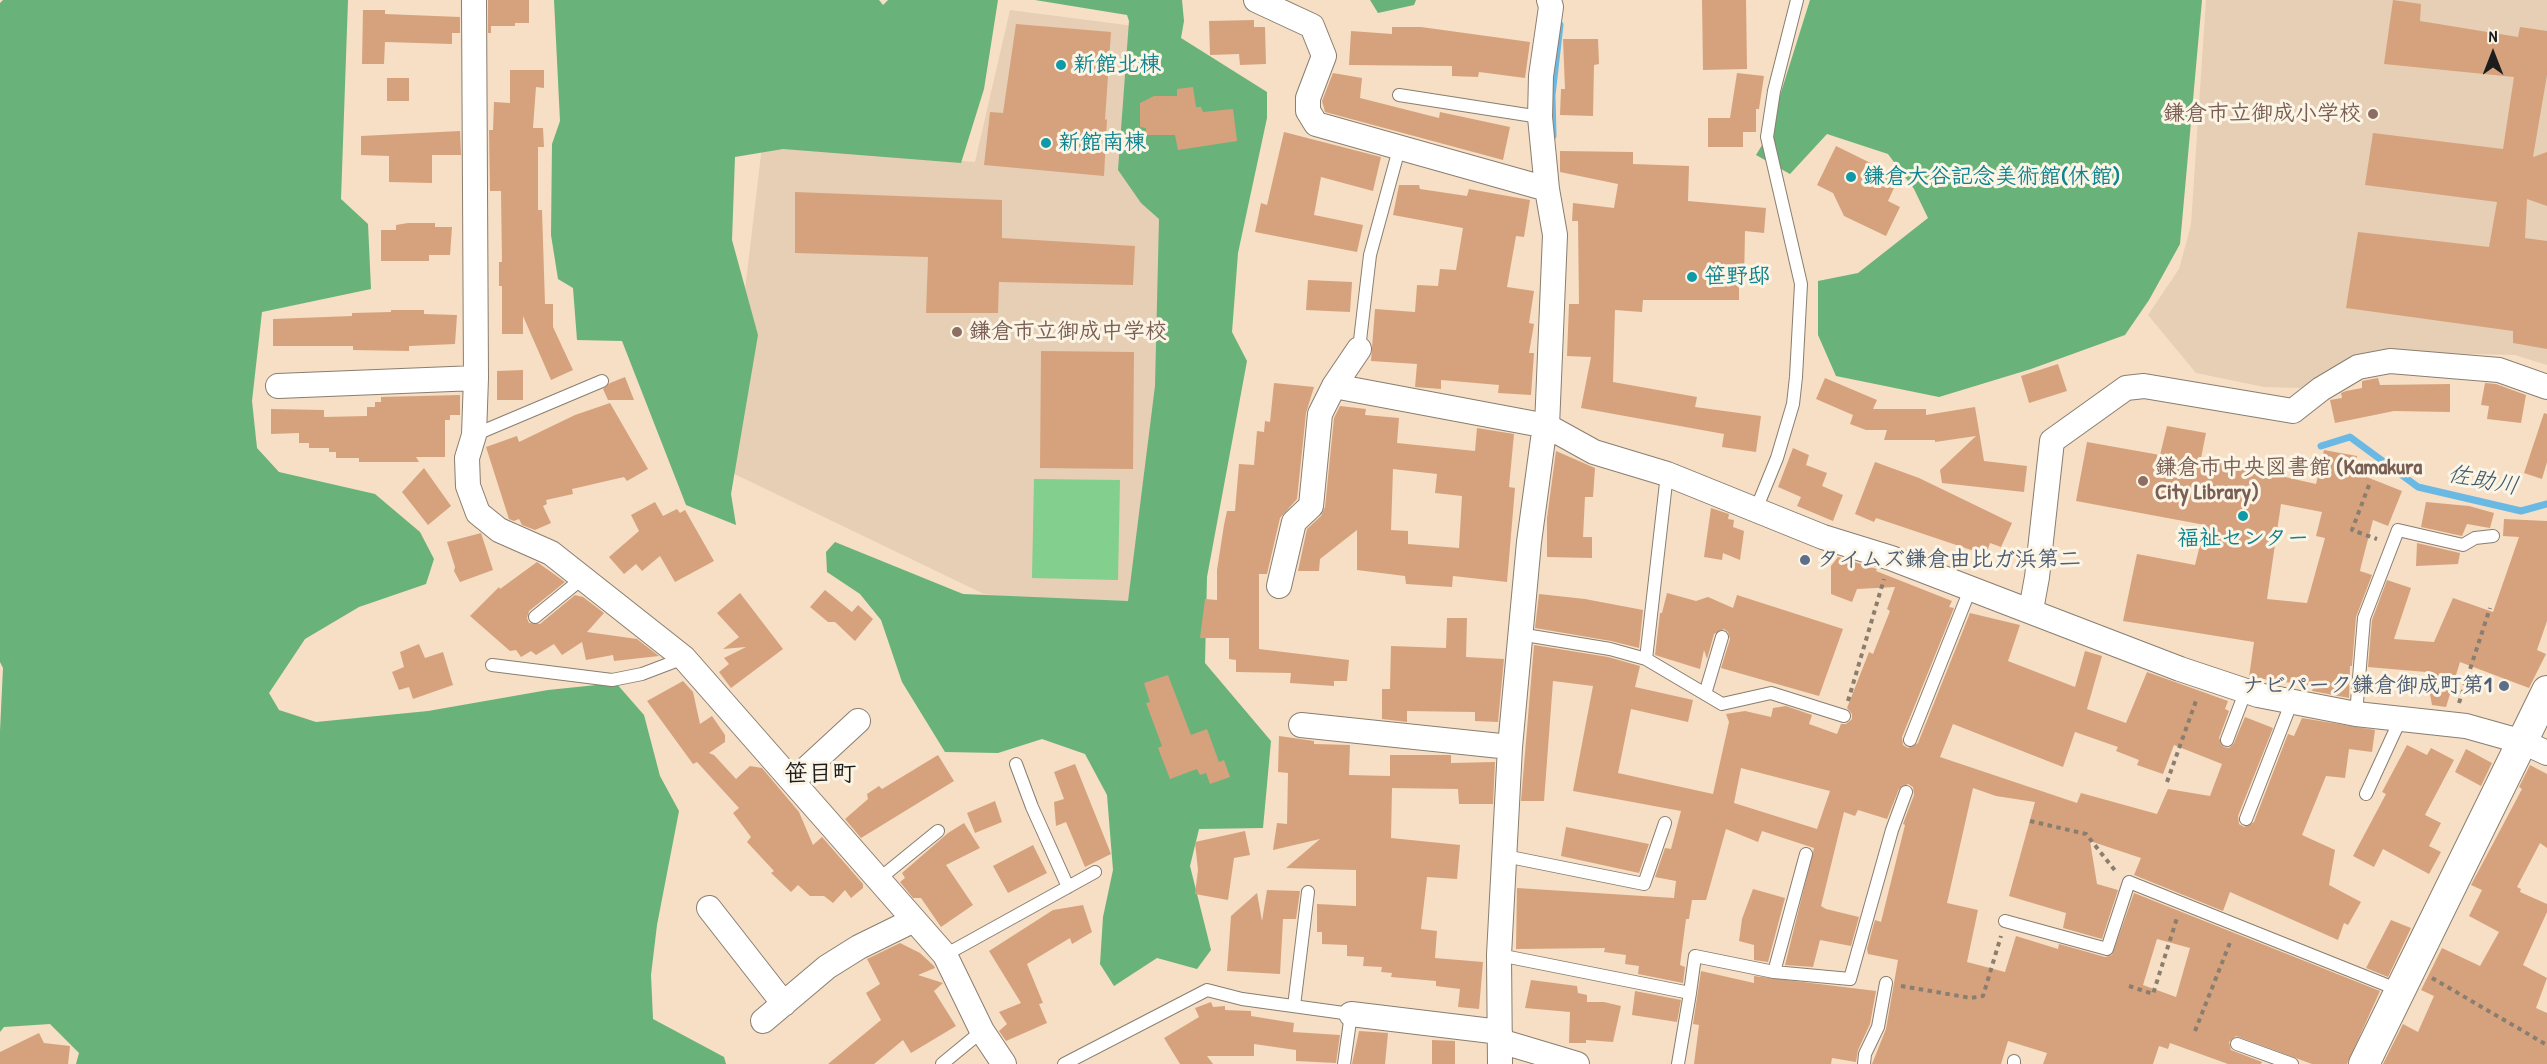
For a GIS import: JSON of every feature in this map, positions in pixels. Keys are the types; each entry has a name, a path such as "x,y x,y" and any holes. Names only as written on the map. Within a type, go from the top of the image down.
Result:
{"street":[{"path":"474,0 476,378 474,435 467,458 468,486 478,513 499,530 551,553 684,658 945,955 982,1031 1004,1064"},
{"path":"1256,0 1312,26 1324,56 1308,98 1308,111 1316,124 1547,189"},
{"path":"1500,1046 1499,955 1510,747 1519,634 1543,439 1547,426 1555,235 1547,189 1540,117 1541,76 1553,2"},
{"path":"1279,586 1294,522 1311,506 1320,414 1334,386 1359,349"},
{"path":"2031,610 2037,577 2052,441 2126,388 2144,386 2293,411 2321,389 2358,367 2390,361 2499,370 2547,387"},
{"path":"278,386 476,378"},
{"path":"1334,386 1547,426 1594,452 1667,474 1755,512 1971,587 2204,677 2246,690 2356,714 2453,724 2535,747"},
{"path":"2364,1064 2404,979 2535,747 2547,691"},
{"path":"793,781 858,722"},
{"path":"1301,725 1510,747"},
{"path":"709,908 784,1004"},
{"path":"763,1022 827,967 859,947 914,920"},
{"path":"1351,1014 1577,1064"}],"lane":[{"path":"1755,512 1777,458 1793,404 1796,377 1801,284 1767,137 1774,91 1797,0"},
{"path":"1399,95 1540,117"},
{"path":"1359,349 1370,255 1399,149"},
{"path":"474,435 602,381"},
{"path":"1646,659 1667,474"},
{"path":"2356,714 2364,618 2398,530 2463,545 2475,538 2493,536"},
{"path":"535,617 584,578"},
{"path":"1910,740 1971,587"},
{"path":"1519,634 1610,649 1646,659 1722,704 1771,693 1844,716"},
{"path":"1705,694 1722,637"},
{"path":"492,665 612,680 642,674 684,658"},
{"path":"2227,740 2246,690"},
{"path":"2246,819 2292,701"},
{"path":"2366,794 2401,718"},
{"path":"1016,764 1032,807 1068,886"},
{"path":"1678,1064 1695,956 1774,972 1850,979 1892,830 1906,792"},
{"path":"1505,856 1644,884 1665,823"},
{"path":"879,879 938,831"},
{"path":"1774,972 1806,854"},
{"path":"945,955 1095,872"},
{"path":"2005,921 2107,949 2129,882 2237,925 2404,979"},
{"path":"1294,1006 1308,892"},
{"path":"1499,955 1690,993"},
{"path":"1864,1064 1865,1054 1878,1027 1886,983"},
{"path":"1064,1064 1207,990 1242,999 1351,1014 1344,1064"},
{"path":"942,1064 982,1031"},
{"path":"2237,1044 2292,1064"}],"path":[{"path":"2369,485 2352,530 2392,545"},
{"path":"1844,716 1891,558"},
{"path":"2453,724 2490,608"},
{"path":"2167,782 2204,677"},
{"path":"2030,821 2086,834 2116,872 2129,882"},
{"path":"2129,986 2153,994 2182,903"},
{"path":"1886,983 1971,998 1983,996 2005,921"},
{"path":"2195,1030 2237,925"},
{"path":"2404,979 2501,1016 2547,1045"}],"shaded area":[{"name":"鎌倉市立御成小学校","path":"2206,0 2547,0 2547,365 2515,355 2391,352 2340,369 2301,388 2264,387 2196,373 2148,315 2179,269 2191,225"},
{"name":"鎌倉市立御成中学校","path":"1010,10 1134,26 1189,196 1142,611 984,594 724,469 762,146 975,162"}],"green space":[{"path":"3,0 348,0 341,199 368,224 371,289 262,312 252,401 257,448 279,472 375,494 420,532 434,559 426,584 359,607 305,639 269,693 279,710 316,722 428,711 548,690 616,683 644,715 660,776 679,811 657,925 651,975 653,1019 724,1057 726,1064 76,1064 79,1053 50,1024 4,1027 0,1032 0,731 3,668 0,662 0,3"},
{"path":"554,0 879,0 883,5 888,0 998,0 984,89 961,163 783,149 735,157 732,240 758,335 731,494 736,525 686,505 622,341 577,340 573,288 558,279 551,235 552,144 560,121"},
{"path":"1035,0 1182,0 1184,21 1181,38 1267,92 1267,118 1238,253 1232,332 1247,361 1207,577 1205,663 1271,741 1263,828 1199,829 1190,866 1211,950 1197,969 1157,958 1114,986 1100,964 1103,917 1113,870 1107,795 1085,754 1042,739 998,753 945,752 902,682 881,620 860,594 827,572 826,552 835,542 963,594 1128,601 1155,386 1159,219 1141,203 1118,170 1129,21 1127,15"},
{"path":"1370,0 1416,0 1414,5 1378,13"},
{"path":"1810,0 2202,0 2180,244 2149,300 2125,335 2031,369 1939,397 1836,376 1818,335 1818,281 1858,273 1928,218 1914,189 1888,154 1827,134 1790,174 1756,155 1767,137"},
{"path":"1034,479 1120,480 1118,580 1032,578"}],"building":[{"path":"488,0 529,0 529,23 515,23 515,26 491,26 491,33 488,33"},
{"path":"1702,0 1746,0 1747,69 1703,70"},
{"path":"2393,0 2421,4 2420,21 2518,37 2520,27 2547,31 2547,75 2533,157 2547,152 2547,206 2527,199 2525,238 2547,241 2547,349 2513,343 2513,331 2346,308 2358,232 2489,247 2497,202 2365,185 2373,133 2503,149 2514,77 2384,64"},
{"path":"363,10 385,10 385,14 460,17 460,33 452,33 452,44 385,42 384,64 362,64"},
{"path":"1254,20 1254,27 1265,27 1266,64 1240,65 1239,54 1210,55 1209,21"},
{"path":"1016,24 1111,32 1104,176 984,165 990,112 1003,113"},
{"path":"1392,27 1421,27 1530,42 1525,78 1479,72 1478,77 1452,76 1452,66 1349,65 1351,31 1392,34"},
{"path":"1563,39 1598,39 1599,64 1594,65 1593,116 1560,115 1561,89 1565,89"},
{"path":"510,70 544,70 544,88 536,87 533,128 543,128 544,147 538,147 538,210 542,210 545,304 553,304 553,327 573,370 551,380 523,316 523,334 502,334 502,286 499,286 499,262 502,262 501,191 490,191 489,130 493,130 494,102 510,103"},
{"path":"1333,73 1362,78 1360,98 1439,118 1440,112 1510,127 1503,160 1325,112 1322,101"},
{"path":"1737,73 1764,76 1759,109 1756,109 1756,132 1743,132 1743,147 1708,147 1708,118 1730,118"},
{"path":"387,78 409,78 409,101 387,101"},
{"path":"1193,87 1196,107 1201,107 1203,112 1233,109 1237,141 1178,150 1175,135 1146,135 1146,128 1140,127 1140,103 1154,96 1177,96 1177,89"},
{"path":"460,131 461,155 432,155 432,183 389,182 389,156 361,155 361,136"},
{"path":"1284,132 1381,157 1373,191 1321,177 1314,215 1363,225 1357,252 1255,232 1261,203 1267,205"},
{"path":"1836,146 1899,177 1888,201 1900,207 1886,236 1844,216 1833,193 1817,185"},
{"path":"1560,151 1633,152 1633,164 1689,166 1688,201 1766,208 1764,233 1745,231 1744,283 1739,286 1739,300 1643,300 1642,312 1615,310 1613,382 1697,397 1695,407 1761,416 1756,452 1722,447 1724,434 1581,408 1591,357 1567,356 1569,304 1579,304 1578,221 1572,221 1573,203 1614,208 1618,184 1560,172"},
{"path":"1399,185 1419,185 1420,189 1467,196 1469,189 1530,200 1524,237 1516,236 1507,287 1534,291 1529,323 1534,324 1529,353 1534,353 1531,395 1498,393 1499,385 1441,380 1441,389 1415,387 1417,364 1371,361 1375,309 1415,312 1417,285 1438,286 1440,269 1456,270 1463,228 1393,215"},
{"path":"795,192 1002,200 1002,238 1135,246 1133,285 999,282 998,313 926,313 928,257 795,253"},
{"path":"435,223 435,227 452,227 450,255 429,255 429,261 381,261 381,230 396,230 396,225"},
{"path":"1308,280 1352,282 1350,312 1306,310"},
{"path":"391,310 424,310 424,314 457,315 455,344 409,346 409,351 353,350 353,346 273,346 273,319 352,316 352,313 391,312"},
{"path":"1041,351 1134,352 1133,469 1040,468"},
{"path":"2058,364 2067,391 2029,403 2021,376"},
{"path":"523,370 523,400 497,400 497,371"},
{"path":"625,377 634,400 608,400 603,389 610,383"},
{"path":"1825,378 1877,400 1873,409 1926,409 1926,415 1975,407 1984,461 2027,466 2024,492 1942,483 1940,470 1976,436 1935,442 1935,440 1884,440 1887,430 1866,430 1850,424 1853,415 1816,399"},
{"path":"2378,378 2380,385 2450,384 2450,412 2394,411 2335,423 2330,400 2342,398 2341,393 2346,391 2362,388 2362,381"},
{"path":"1274,383 1314,387 1306,413 1297,499 1280,518 1267,574 1259,574 1259,649 1349,660 1347,681 1334,681 1334,686 1290,683 1291,673 1236,672 1236,660 1229,659 1229,638 1200,638 1205,599 1217,600 1217,570 1224,525 1227,511 1235,511 1239,464 1254,465 1257,431 1264,432 1265,421 1270,422"},
{"path":"2485,383 2496,384 2526,395 2521,423 2487,419 2489,406 2481,405"},
{"path":"460,395 460,415 450,415 450,420 445,420 445,457 416,457 419,462 359,462 359,458 336,458 336,452 329,452 329,448 309,448 309,443 299,443 299,433 271,434 271,409 324,410 324,417 367,416 367,407 375,407 375,402 381,402 381,397"},
{"path":"610,403 648,469 627,481 624,477 572,489 573,494 546,500 547,504 543,506 551,523 535,530 522,525 519,519 514,521 509,519 486,447 517,436 519,442 575,415"},
{"path":"1340,406 1366,409 1365,415 1399,418 1397,443 1475,451 1477,428 1514,434 1509,487 1515,488 1507,582 1453,576 1452,587 1406,584 1405,576 1357,570 1357,530 1320,559 1319,571 1298,571 1307,529 1321,516 1325,507 1334,418","holes":["1393,469 1437,474 1435,493 1462,496 1459,548 1408,544 1408,531 1391,530"]},
{"path":"2544,413 2547,414 2547,462 2542,479 2524,473"},
{"path":"2167,426 2206,433 2201,458 2316,484 2324,450 2357,456 2354,472 2402,491 2388,526 2373,520 2361,566 2360,571 2372,575 2356,617 2349,698 2312,691 2314,686 2249,677 2254,642 2123,621 2137,554 2195,565 2205,525 2076,501 2087,442 2160,455","holes":["2281,504 2322,512 2316,536 2325,538 2307,603 2267,599"]},
{"path":"1793,448 1809,455 1806,465 1827,473 1822,486 1843,495 1833,521 1797,506 1801,497 1778,487"},
{"path":"1556,451 1595,468 1593,497 1585,497 1583,537 1592,537 1592,558 1547,557 1547,518"},
{"path":"1875,462 1919,478 2012,523 2001,547 1990,543 1986,555 1876,518 1874,522 1855,514"},
{"path":"424,468 451,506 428,525 402,492"},
{"path":"655,502 663,516 677,509 680,513 685,510 714,561 675,582 660,556 642,571 636,564 624,574 609,557 639,531 631,515"},
{"path":"2426,502 2469,506 2494,513 2490,528 2467,524 2462,536 2421,527"},
{"path":"1711,508 1729,514 1728,519 1734,520 1733,527 1744,531 1740,560 1723,553 1722,560 1704,557"},
{"path":"2504,519 2547,521 2547,621 2537,650 2546,654 2529,688 2460,662 2446,707 2432,705 2426,672 2368,667 2372,620 2387,580 2411,588 2394,639 2434,642 2453,598 2493,612 2519,537 2503,536"},
{"path":"481,533 493,570 460,582 454,571 455,567 447,542"},
{"path":"2417,543 2460,553 2458,564 2416,566"},
{"path":"1838,557 1877,569 1876,571 1952,601 1949,607 1954,608 1902,737 1903,745 1908,748 1918,743 1970,613 2020,625 2008,661 2075,687 2085,651 2102,656 2087,709 2126,723 2147,672 2228,701 2225,709 2229,711 2219,738 2224,747 2229,748 2234,743 2245,717 2273,728 2238,816 2239,824 2244,827 2254,822 2288,734 2294,736 2302,718 2375,730 2372,752 2349,749 2345,778 2326,776 2302,835 2335,850 2329,885 2361,902 2348,925 2344,923 2338,940 2230,892 2223,911 2134,875 2141,858 2090,841 2097,884 2118,890 2102,939 2063,928 2066,913 2009,896 2035,802 1996,796 1973,788 1947,903 1978,910 1967,962 2005,972 2016,936 2058,949 2059,944 2105,957 2112,955 2134,893 2380,991 2347,1064 2312,1064 2236,1036 2229,1042 2231,1050 2262,1062 2261,1064 2228,1064 2170,1043 2168,1049 2159,1046 2153,1064 2043,1064 2047,1053 2008,1041 2001,1064 1872,1064 1886,1029 1898,960 1868,954 1867,949 1875,920 1881,922 1905,825 1903,824 1914,795 1913,787 1908,784 1899,789 1887,819 1858,810 1855,816 1844,812 1821,906 1859,917 1851,946 1820,940 1813,967 1785,965 1814,848 1762,831 1758,842 1726,829 1706,900 1692,900 1689,919 1686,919 1680,965 1685,967 1683,983 1638,974 1639,966 1625,964 1626,955 1604,952 1605,948 1516,949 1517,888 1674,898 1676,881 1655,877 1665,848 1671,849 1681,811 1573,791 1593,686 1553,681 1544,801 1521,801 1534,645 1608,657 1640,666 1635,687 1693,700 1688,722 1631,709 1618,773 1713,794 1729,722 1726,714 1745,711 1771,717 1773,708 1786,706 1812,715 1809,724 1837,734 1841,724 1846,724 1852,719 1852,714 1847,708 1869,652 1873,654 1890,611 1887,609 1895,587 1857,589 1852,602 1831,594 1831,566","holes":["1953,724 2063,767 2075,732 2118,747 2116,751 2139,760 2137,765 2163,774 2174,745 2222,764 2210,796 2168,789 2157,814 2081,793 2077,803 1940,757","1741,768 1830,791 1817,829 1734,803","2157,939 2190,948 2176,997 2143,985"]},
{"path":"537,562 565,582 529,611 527,618 529,623 540,624 575,595 583,597 604,613 587,632 637,639 659,656 614,661 613,655 586,660 582,642 562,655 554,644 536,655 531,651 521,657 516,650 510,651 470,616 499,587 500,589"},
{"path":"825,590 852,612 858,605 873,619 855,641 835,622 828,622 810,607"},
{"path":"740,593 783,649 731,688 719,672 729,664 724,658 746,647 723,649 739,637 717,613"},
{"path":"1667,593 1696,601 1708,597 1733,608 1737,595 1843,629 1819,696 1721,668 1730,639 1728,632 1724,629 1714,634 1707,659 1704,650 1700,669 1655,655 1660,613 1662,613"},
{"path":"1539,594 1585,599 1643,610 1639,648 1535,628"},
{"path":"1447,618 1467,618 1466,657 1504,659 1498,722 1475,721 1475,712 1407,711 1407,722 1382,719 1382,689 1390,689 1391,646 1446,648"},
{"path":"419,644 425,658 443,652 453,685 413,699 409,687 399,690 392,672 404,667 400,652"},
{"path":"1168,675 1191,735 1207,729 1219,762 1224,760 1230,777 1210,784 1206,773 1200,775 1197,769 1170,779 1158,748 1162,746 1146,703 1150,702 1144,683"},
{"path":"683,681 693,692 700,724 712,716 725,735 725,742 709,753 714,755 736,779 750,766 762,768 799,812 813,845 822,837 863,884 863,888 851,898 845,890 833,903 824,896 810,896 798,885 791,892 771,873 774,871 747,842 751,837 733,813 739,808 697,762 693,764 647,701"},
{"path":"1279,736 1314,741 1314,744 1350,745 1349,775 1390,776 1390,755 1451,755 1451,763 1495,762 1493,804 1459,804 1458,789 1392,788 1391,838 1460,845 1457,879 1427,877 1421,929 1437,931 1435,958 1483,962 1479,1009 1458,1007 1460,989 1436,986 1436,981 1391,977 1392,973 1381,972 1382,967 1363,966 1364,957 1347,956 1347,945 1322,944 1322,932 1317,932 1317,904 1356,906 1356,870 1286,868 1320,839 1273,850 1277,823 1287,824 1288,773 1278,772"},
{"path":"2407,745 2427,755 2431,748 2454,760 2425,815 2441,823 2429,846 2441,852 2429,874 2383,849 2374,867 2353,856 2386,794 2382,792"},
{"path":"2466,749 2492,763 2481,786 2455,772"},
{"path":"938,755 954,781 861,838 845,819 868,799 867,794 879,786 882,789"},
{"path":"1075,764 1111,854 1085,867 1066,822 1056,826 1054,802 1064,799 1054,772"},
{"path":"2530,765 2547,774 2547,848 2540,843 2517,887 2521,889 2520,892 2547,904 2547,912 2523,965 2547,978 2536,1008 2547,1013 2547,1064 2383,1064 2403,1024 2418,1032 2434,996 2421,990 2442,948 2480,966 2499,932 2469,916 2482,890 2471,885 2522,789 2519,787"},
{"path":"995,801 1002,822 975,833 967,813"},
{"path":"964,823 980,848 946,865 973,905 941,927 921,898 913,898 900,882 905,878 902,873 948,833"},
{"path":"1566,827 1649,844 1639,873 1561,856"},
{"path":"1245,831 1250,855 1234,858 1228,900 1195,894 1198,870 1195,842"},
{"path":"1033,845 1047,873 1008,893 993,866"},
{"path":"1753,889 1785,898 1768,962 1754,960 1754,945 1739,941 1742,919"},
{"path":"1267,890 1300,891 1296,919 1283,919 1280,974 1227,971 1231,916 1257,893 1262,921"},
{"path":"1083,905 1092,932 1072,944 1070,938 1027,964 1043,1003 1039,1004 1047,1023 1006,1041 999,1031 1007,1024 999,1012 1021,1003 989,951 1053,910"},
{"path":"2391,920 2411,928 2388,977 2366,968"},
{"path":"900,943 920,953 934,966 935,968 918,975 943,983 934,991 956,1026 911,1053 903,1040 874,1064 828,1064 881,1020 866,993 880,984 867,959"},
{"path":"1701,971 1754,983 1754,976 1876,991 1870,1024 1858,1050 1856,1062 1832,1058 1831,1064 1694,1064 1699,1025 1693,1024"},
{"path":"1531,980 1577,986 1578,993 1587,995 1587,1002 1604,1002 1621,1006 1613,1042 1586,1040 1586,1043 1569,1043 1570,1012 1525,1008"},
{"path":"1635,991 1681,1000 1677,1022 1632,1015"},
{"path":"1211,1002 1213,1007 1225,1006 1225,1010 1251,1011 1251,1016 1294,1023 1293,1032 1340,1035 1336,1063 1296,1061 1296,1050 1254,1044 1254,1056 1207,1056 1213,1064 1180,1064 1164,1038 1199,1017 1195,1008"},
{"path":"1359,1031 1388,1033 1385,1064 1352,1064"},
{"path":"39,1033 44,1043 70,1046 68,1064 0,1064 0,1052"},
{"path":"1432,1040 1455,1041 1455,1064 1432,1064"}],"waterway":[{"path":"1553,136 1552,95 1560,25"},
{"name":"佐助川","path":"2321,446 2350,437 2418,487 2521,511 2547,504"}],"place":[{"name":"新館北棟","path":"1061,65"},
{"name":"鎌倉市立御成小学校","path":"2373,114"},
{"name":"新館南棟","path":"1046,143"},
{"name":"鎌倉大谷記念美術館(休館)","path":"1851,177"},
{"name":"笹野邸","path":"1692,277"},
{"name":"鎌倉市立御成中学校","path":"957,332"},
{"name":"鎌倉市中央図書館 (Kamakura City Library)","path":"2143,481"},
{"name":"福祉センター","path":"2243,516"},
{"name":"タイムズ鎌倉由比ガ浜第二","path":"1805,560"},
{"name":"ナビパーク鎌倉御成町第1","path":"2504,686"}],"district":[{"name":"笹目町","path":"820,775"}]}
